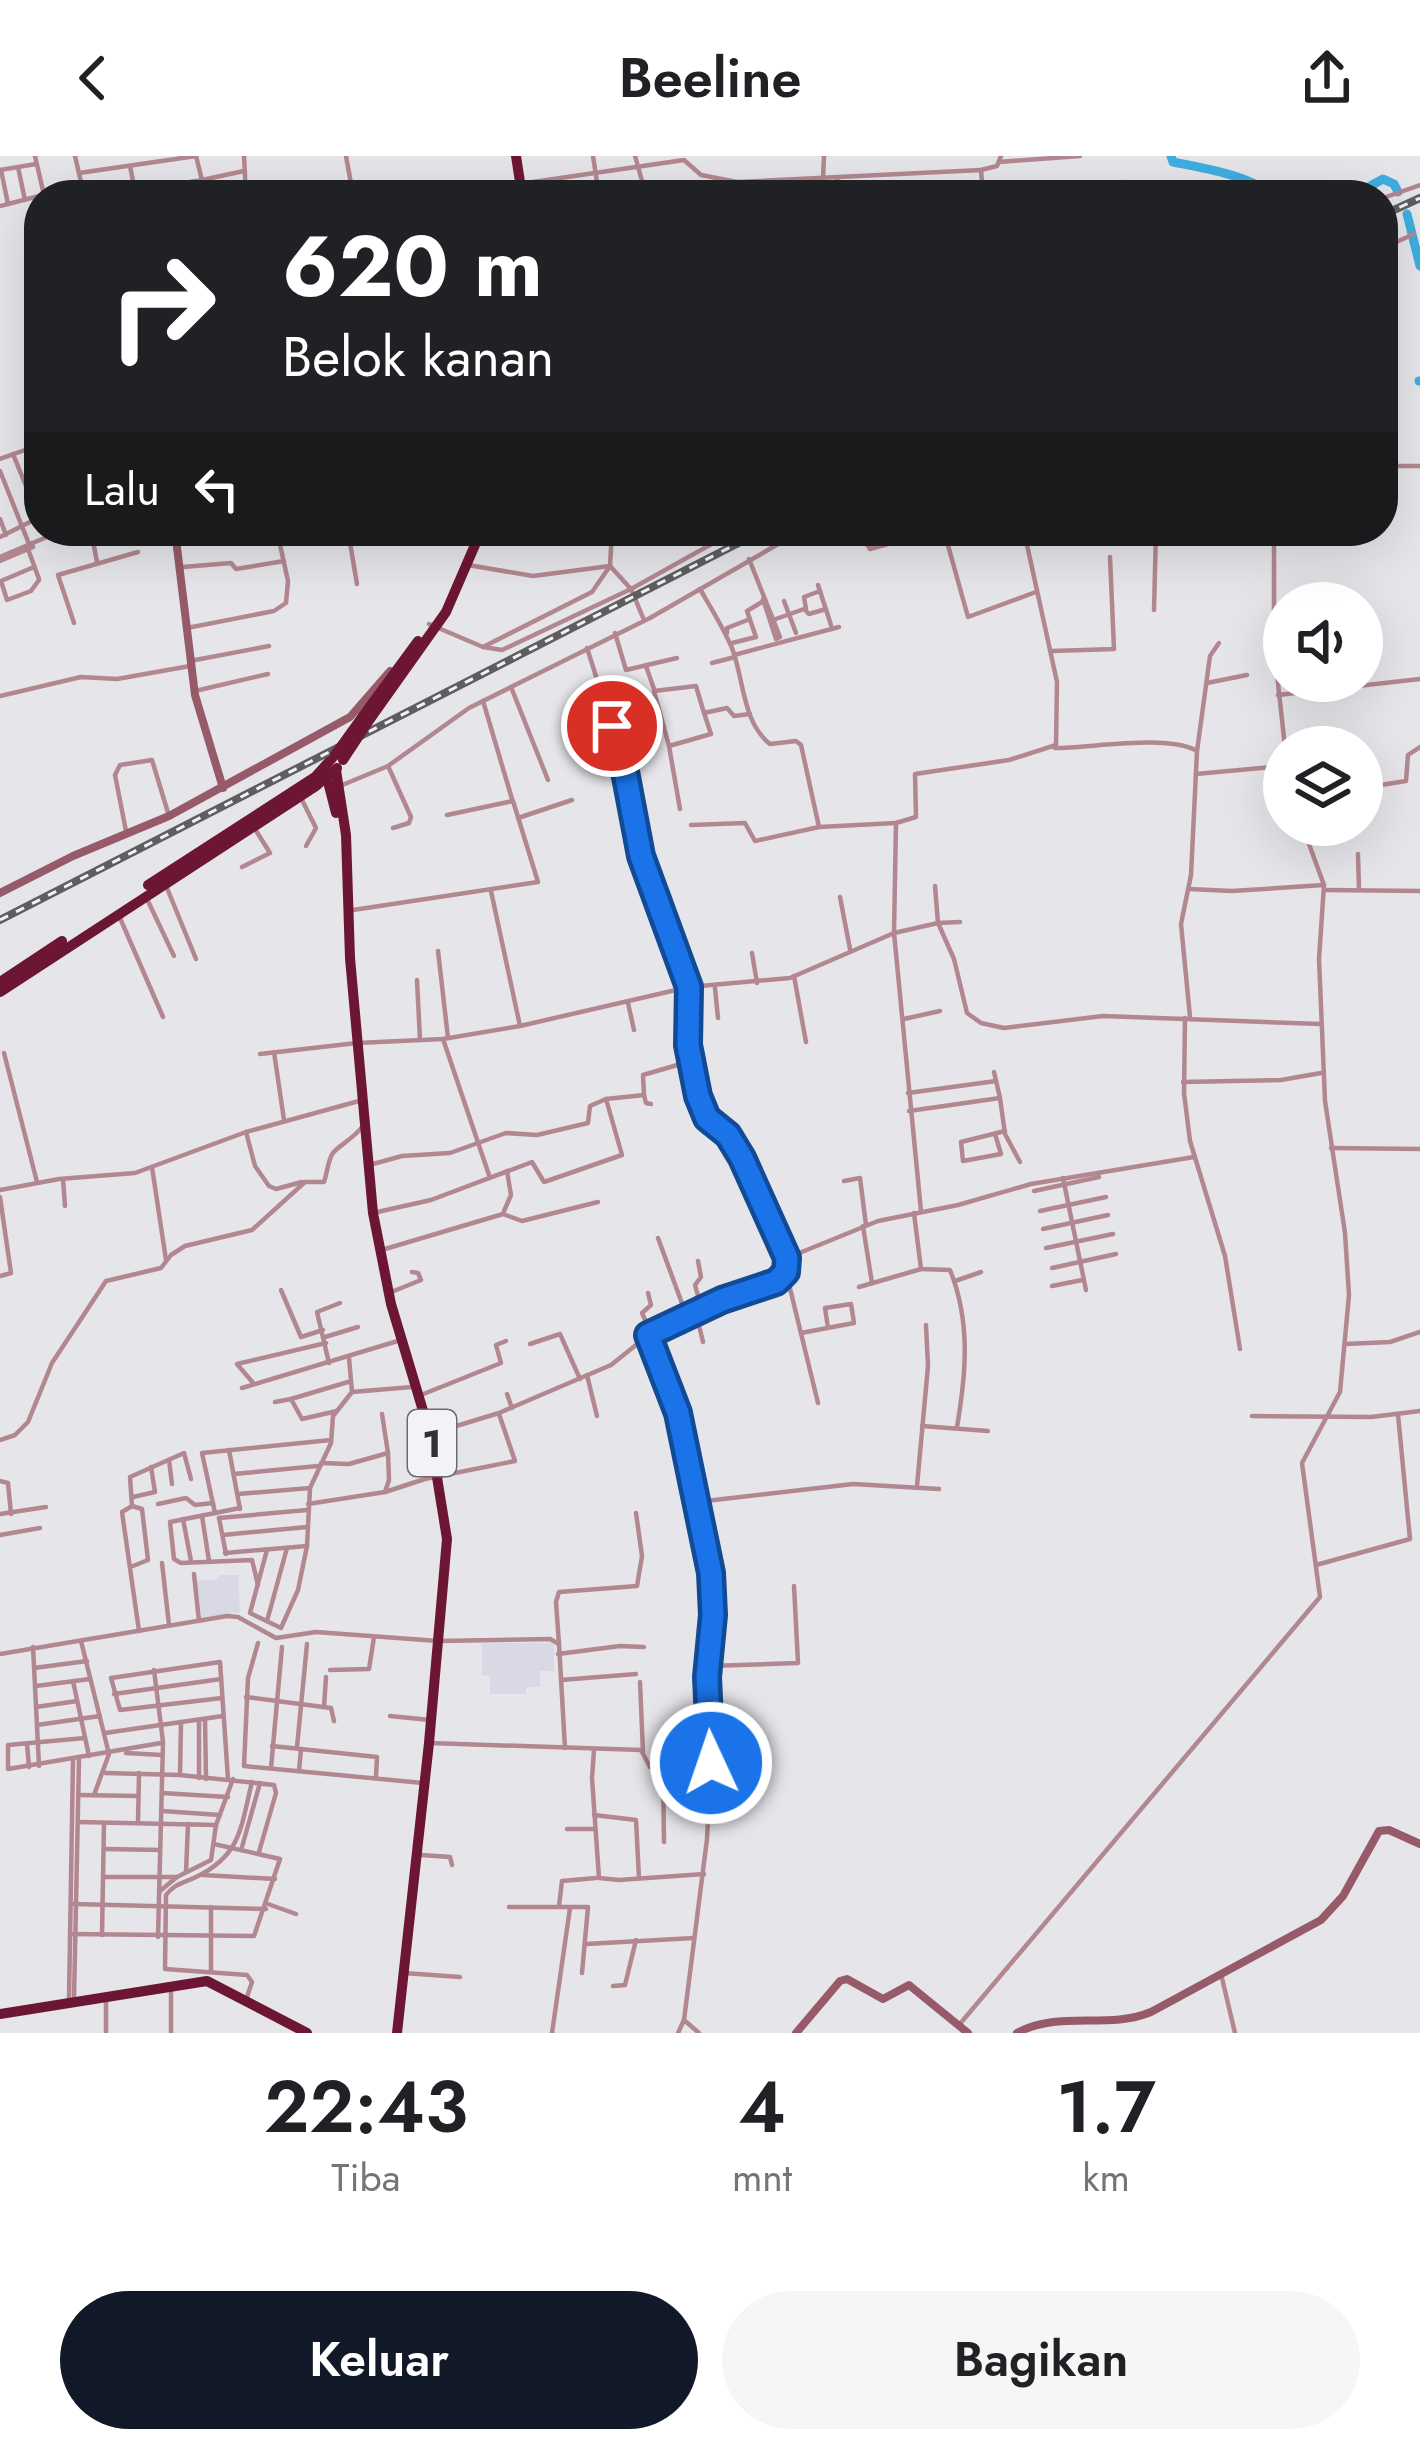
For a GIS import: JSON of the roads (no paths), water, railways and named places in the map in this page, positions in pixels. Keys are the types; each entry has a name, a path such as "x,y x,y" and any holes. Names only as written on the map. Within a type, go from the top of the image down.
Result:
{"highway":[{"path":"432,626 471,546"},
{"path":"0,992 332,775 432,626 468,565 474,546"},
{"path":"0,982 315,777 332,775"},
{"name":"1","path":"332,775 345,858"},
{"name":"1","path":"332,775 346,835 360,1100 373,1213 401,1340 430,1434 448,1554 397,2033"},
{"path":"0,2014 171,1984 212,1982 307,2033"}],"street":[{"path":"75,156 80,180"},
{"path":"244,156 245,180"},
{"path":"593,156 596,180"},
{"path":"634,156 641,180"},
{"path":"823,178 824,156"},
{"path":"775,180 994,169 1000,159 1080,156"},
{"path":"79,173 197,157 202,180"},
{"path":"4,205 0,170 36,160"},
{"path":"567,180 684,160 701,175 727,180"},
{"path":"130,166 133,180"},
{"path":"18,167 24,195"},
{"path":"981,170 981,180"},
{"path":"206,180 244,171"},
{"path":"1398,241 1411,235"},
{"path":"0,460 24,450"},
{"path":"14,454 24,482"},
{"path":"0,471 24,531"},
{"path":"9,494 24,488"},
{"path":"0,519 3,536 22,526"},
{"path":"0,559 28,546"},
{"path":"30,546 40,580 31,591 8,600 0,581 34,567"},
{"path":"94,546 97,562"},
{"path":"178,546 195,691 223,788"},
{"path":"187,628 285,604 290,592 280,546"},
{"path":"351,546 357,584"},
{"path":"483,647 581,600 599,585 610,566 612,546"},
{"path":"432,626 502,650 631,590 709,546"},
{"path":"332,775 388,766 483,701 644,620 773,546"},
{"path":"948,546 968,617 1037,591"},
{"path":"1027,546 1052,651 1059,712 1055,748"},
{"path":"1154,610 1156,546"},
{"path":"1274,546 1275,582"},
{"path":"74,623 56,577 138,551"},
{"path":"1052,651 1114,649 1110,557"},
{"path":"749,559 772,621 826,609"},
{"path":"183,567 231,562 236,569 284,561"},
{"path":"468,565 533,576 610,566"},
{"path":"610,566 631,590 644,620"},
{"path":"712,664 835,626 819,588 804,597 814,629"},
{"path":"700,589 735,656 750,714 767,743 796,741 801,745 819,827"},
{"path":"750,619 726,630 733,646 757,640 750,619 747,610 764,600"},
{"path":"784,601 796,633"},
{"path":"615,633 625,669 676,658"},
{"path":"0,893 73,856 169,817 354,715 405,651 420,642"},
{"path":"1219,643 1210,656 1197,751 1189,889 1181,936 1190,987 1183,1082 1194,1157 1226,1256 1240,1349"},
{"path":"0,696 81,677 117,679 269,646"},
{"path":"586,648 623,761 645,871 689,987 691,1061 705,1115 734,1144 787,1258 786,1272 818,1403"},
{"path":"646,666 669,746 680,809"},
{"path":"195,691 268,674"},
{"path":"1207,683 1247,674"},
{"path":"1383,683 1420,679"},
{"path":"654,691 696,686 711,734 669,746"},
{"path":"511,687 548,780"},
{"path":"347,911 538,881 483,701"},
{"path":"704,713 729,708 734,716 750,714"},
{"path":"691,826 746,823 755,841 819,827 896,823 916,817 915,773 989,764 1055,748 1165,744 1197,751"},
{"path":"1383,785 1406,781 1408,755 1420,747"},
{"path":"932,756 935,769"},
{"path":"127,835 117,793 117,766 152,760 169,817"},
{"path":"388,766 411,817 409,823 393,828"},
{"path":"1196,774 1263,768"},
{"path":"300,796 316,828 306,846"},
{"path":"518,818 572,800"},
{"path":"447,815 513,801"},
{"path":"896,823 893,933 904,1019 921,1269"},
{"path":"242,867 270,853 253,826"},
{"path":"959,2025 1316,1604 1321,1592 1302,1463 1340,1393 1349,1295 1346,1233 1323,1073 1319,958 1325,887 1310,846"},
{"path":"1358,854 1359,890"},
{"path":"164,883 196,959"},
{"path":"1189,889 1242,891 1280,885 1420,891"},
{"path":"935,886 938,923 954,959 967,1012 981,1023 1004,1028 1103,1016 1321,1024"},
{"path":"490,890 520,1026"},
{"path":"145,894 174,956"},
{"path":"840,897 850,949"},
{"path":"118,912 163,1017"},
{"path":"260,1054 446,1038 628,1004 689,987 757,983 794,976 893,933 959,922"},
{"path":"438,951 446,1038 490,1177"},
{"path":"752,952 757,983"},
{"path":"794,976 806,1042"},
{"path":"416,980 420,1040"},
{"path":"715,988 718,1018"},
{"path":"628,1004 634,1030"},
{"path":"904,1019 940,1011"},
{"path":"274,1052 284,1120"},
{"path":"4,1053 37,1182"},
{"path":"651,1104 644,1095 643,1075 691,1061"},
{"path":"1183,1082 1281,1080 1323,1073"},
{"path":"908,1094 995,1077 1005,1131 1020,1162"},
{"path":"367,1166 478,1144 506,1132 537,1135 588,1124 589,1107 606,1099 644,1095"},
{"path":"909,1111 1000,1098"},
{"path":"373,1213 431,1200 533,1162 544,1182 622,1155 606,1099"},
{"path":"0,1276 11,1273 0,1193 37,1182 124,1175 246,1132 360,1100"},
{"path":"246,1132 255,1166 276,1189 324,1181 334,1150 347,1146 362,1127"},
{"path":"994,1134 1001,1154 963,1161 961,1142 1005,1131"},
{"path":"1331,1148 1420,1149"},
{"path":"787,1258 865,1226 917,1212 1194,1157"},
{"path":"152,1167 166,1260"},
{"path":"503,1214 511,1195 507,1171"},
{"path":"1034,1191 1099,1177"},
{"path":"844,1181 860,1178 872,1283"},
{"path":"63,1179 65,1206"},
{"path":"0,1440 15,1435 28,1422 52,1364 104,1284 156,1270 185,1246 252,1230 305,1182"},
{"path":"1063,1182 1086,1290"},
{"path":"1040,1210 1106,1197"},
{"path":"380,1250 503,1214 522,1222 598,1202"},
{"path":"1043,1229 1108,1215"},
{"path":"1046,1247 1113,1234"},
{"path":"658,1238 687,1317"},
{"path":"1052,1268 1116,1254"},
{"path":"698,1261 701,1277 695,1285 703,1342"},
{"path":"859,1287 921,1269 946,1268 955,1281 966,1356 957,1426"},
{"path":"389,1293 421,1280 412,1272"},
{"path":"430,1434 512,1408 617,1362 649,1334 776,1282 786,1272"},
{"path":"955,1281 981,1272"},
{"path":"1052,1286 1084,1280"},
{"path":"281,1290 301,1337 325,1337"},
{"path":"649,1293 651,1304 643,1313 671,1390 713,1588 705,1874 684,2020 678,2033"},
{"path":"329,1363 318,1311 340,1304"},
{"path":"801,1334 828,1328 855,1322 851,1304 825,1309 828,1328"},
{"path":"917,1486 928,1366 926,1325"},
{"path":"254,1384 237,1364 358,1327"},
{"path":"1346,1344 1390,1342 1420,1332"},
{"path":"530,1344 560,1334 584,1377 597,1416"},
{"path":"242,1388 401,1340"},
{"path":"352,1392 420,1390 501,1363 496,1345 506,1340"},
{"path":"267,1550 250,1613 280,1628 285,1626 308,1546 310,1488 332,1440 332,1420 352,1392 349,1358"},
{"path":"275,1402 351,1381"},
{"path":"507,1394 512,1408"},
{"path":"290,1399 302,1419 337,1411"},
{"path":"1252,1415 1420,1411"},
{"path":"308,1546 177,1562 169,1525 217,1514 307,1507 515,1461 499,1413"},
{"path":"382,1414 389,1480 385,1492"},
{"path":"1316,1565 1410,1539 1398,1415"},
{"path":"922,1426 988,1431"},
{"path":"226,1557 201,1454 332,1440"},
{"path":"229,1450 241,1512"},
{"path":"132,1506 130,1477 151,1467 185,1453 191,1479"},
{"path":"234,1474 349,1464 388,1454"},
{"path":"169,1459 172,1484"},
{"path":"132,1497 155,1492 151,1467"},
{"path":"0,1481 8,1484 11,1514"},
{"path":"697,1502 853,1484 940,1489"},
{"path":"238,1494 310,1488"},
{"path":"158,1504 186,1498 195,1505 213,1503"},
{"path":"131,1567 148,1560 142,1509 132,1506 122,1512 140,1631"},
{"path":"0,1514 46,1507"},
{"path":"565,1748 556,1598 560,1592 637,1586 642,1556 636,1514"},
{"path":"202,1516 209,1561"},
{"path":"182,1520 191,1562"},
{"path":"223,1535 308,1527"},
{"path":"0,1535 40,1528"},
{"path":"266,1621 287,1548"},
{"path":"226,1557 254,1561 258,1587"},
{"path":"161,1563 170,1625"},
{"path":"194,1574 199,1621"},
{"path":"708,1666 796,1664 794,1586"},
{"path":"0,1654 238,1617 276,1638 316,1632 438,1641 550,1639 559,1644"},
{"path":"324,1707 328,1674 369,1670 374,1636"},
{"path":"81,1641 113,1753 94,1795"},
{"path":"258,1643 247,1697 244,1766 423,1784"},
{"path":"299,1772 307,1644"},
{"path":"33,1647 39,1766"},
{"path":"271,1768 282,1647"},
{"path":"558,1654 644,1647"},
{"path":"34,1668 87,1661"},
{"path":"160,1892 177,1877 211,1860 216,1825 228,1797 230,1779 219,1662 112,1677 119,1710 222,1698"},
{"path":"154,1670 163,1742 160,1892 165,1969 250,1976 247,1999"},
{"path":"561,1680 636,1675"},
{"path":"36,1686 91,1679"},
{"path":"114,1694 222,1679"},
{"path":"73,1681 89,1756"},
{"path":"640,1682 647,1765 711,1763"},
{"path":"247,1697 334,1709 334,1721"},
{"path":"35,1707 78,1701"},
{"path":"38,1725 100,1716"},
{"path":"105,1733 223,1716"},
{"path":"390,1717 430,1720"},
{"path":"202,1720 202,1778"},
{"path":"180,1775 181,1722"},
{"path":"85,1738 7,1746 8,1768 163,1742"},
{"path":"429,1743 644,1752"},
{"path":"27,1744 29,1767"},
{"path":"272,1746 377,1756 376,1779"},
{"path":"594,1750 599,1878"},
{"path":"113,1753 162,1755"},
{"path":"71,2005 76,1759"},
{"path":"663,1765 664,1842"},
{"path":"105,1773 274,1785 277,1792 260,1852"},
{"path":"138,1822 139,1774"},
{"path":"163,1906 171,1888 238,1850 256,1783"},
{"path":"162,1793 228,1797"},
{"path":"76,1795 138,1796"},
{"path":"162,1811 220,1815"},
{"path":"594,1815 636,1820 639,1878"},
{"path":"75,1821 216,1825"},
{"path":"102,1935 104,1823"},
{"path":"186,1872 188,1824"},
{"path":"567,1829 595,1829"},
{"path":"1017,2033 1043,2022 1136,2018 1326,1916 1343,1896 1379,1831 1389,1830 1420,1844"},
{"path":"73,1934 254,1936 280,1858 214,1844"},
{"path":"104,1849 160,1850"},
{"path":"416,1854 451,1857 452,1865"},
{"path":"560,1906 564,1879 705,1874"},
{"path":"201,1875 275,1879"},
{"path":"103,1877 177,1877"},
{"path":"73,1904 267,1906 296,1914"},
{"path":"211,1907 211,1971"},
{"path":"509,1907 588,1908 582,1972"},
{"path":"552,2033 571,1907"},
{"path":"585,1944 694,1938"},
{"path":"613,1986 626,1985 636,1940"},
{"path":"404,1973 460,1977"},
{"path":"1221,1974 1235,2033"},
{"path":"796,2033 840,1981 847,1979 886,1999 910,1985 968,2033"},
{"path":"171,1984 171,2033"},
{"path":"106,1999 106,2033"},
{"path":"684,2020 699,2033"}],"waterway":[{"path":"1171,156 1173,162 1244,180"},
{"path":"1381,180 1385,180"},
{"path":"1407,214 1420,266"}],"railway":[{"path":"1398,208 1420,198"},
{"path":"0,920 733,546"}]}
